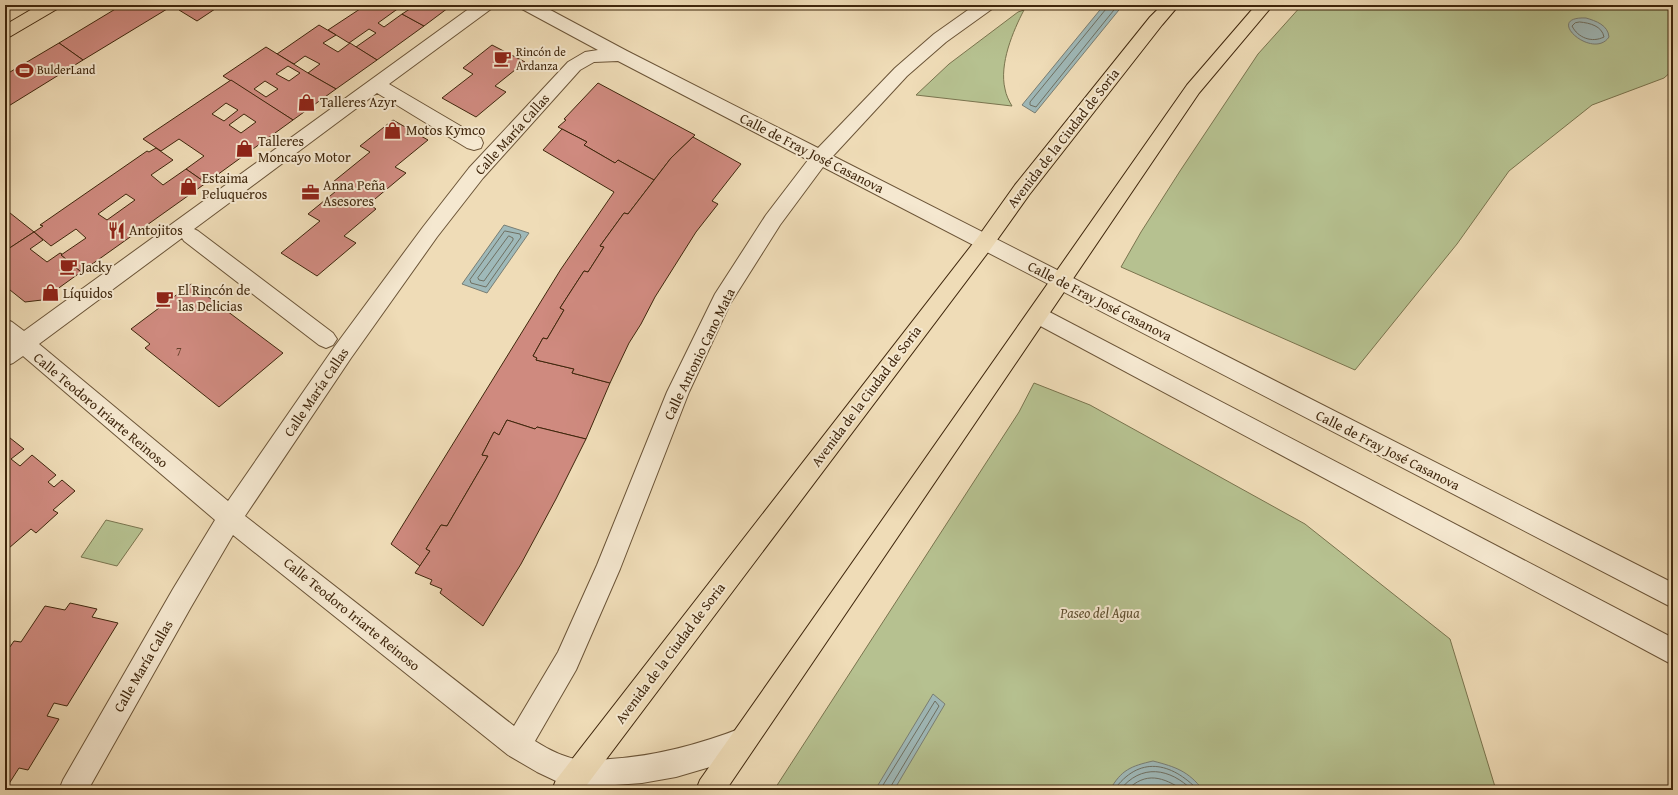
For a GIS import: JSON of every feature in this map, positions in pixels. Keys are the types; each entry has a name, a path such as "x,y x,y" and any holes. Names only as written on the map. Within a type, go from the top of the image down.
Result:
{"main road":[{"path":"5,32 51,5"},
{"name":"Avenida de la Ciudad de Soria","path":"572,782 984,242 1022,190 1110,77 1171,5"},
{"path":"710,790 1193,89 1265,5"}],"street":[{"path":"5,357 485,5"},
{"name":"Calle de Fray José Casanova","path":"528,5 820,158 1673,596"},
{"name":"Calle Antonio Cano Mata","path":"517,746 567,661 608,569 678,392 722,300 773,220 820,158 901,72 940,38 986,5"},
{"name":"Calle María Callas","path":"73,790 182,598 230,518 365,321 430,232 476,173 574,66 591,56 621,55"},
{"path":"376,85 474,143"},
{"path":"191,236 326,339"},
{"path":"1038,315 1673,652"},
{"name":"Calle Teodoro Iriarte Reinoso","path":"5,328 22,344 230,518 517,746 548,764 572,782 618,772 652,769 703,757 744,740"}],"green space":[{"path":"1302,5 1673,5 1673,70 1664,78 1592,105 1509,171 1457,244 1355,370 1121,267 1141,232 1180,171 1258,54"},
{"path":"1024,10 1005,59 1005,91 1012,106 916,95 949,64 1018,12"},
{"name":"Paseo del Agua","path":"1034,383 1090,405 1305,524 1450,639 1496,790 774,790 1019,412"},
{"path":"106,520 143,529 117,566 81,557"}],"water":[{"path":"1104,5 1123,5 1035,113 1022,105"},
{"path":"1586,18 1597,22 1604,27 1609,37 1602,43 1592,44 1575,36 1570,29 1569,24 1574,19"},
{"path":"504,225 529,233 487,293 462,284"},
{"path":"933,694 945,704 894,790 875,790"},
{"path":"1153,761 1168,765 1187,774 1203,790 1110,790 1118,778 1127,770"}],"building":[{"path":"122,5 172,6 83,60 59,43"},
{"path":"188,5 221,5 197,21 179,10"},
{"path":"366,5 386,5 396,10 378,23 384,27 402,14 424,26 377,60 356,47 376,33 369,29 349,43 328,30"},
{"path":"386,5 404,5 396,10"},
{"path":"416,5 452,5 424,26 402,14"},
{"path":"319,25 336,35 323,43 338,52 350,43 377,60 336,89 308,73 320,64 305,56 294,64 277,54"},
{"path":"59,43 83,60 7,107 5,106 5,75"},
{"path":"492,45 525,62 495,86 506,92 476,117 442,98 473,74 463,68"},
{"path":"266,47 336,89 293,120 223,76","holes":["288,66 300,73 289,81 276,74","265,81 278,89 266,97 254,89"]},
{"path":"231,80 293,120 206,183 186,169 204,156 179,139 161,151 143,139","holes":["226,103 238,110 224,121 212,114","244,114 256,122 241,133 229,125"]},
{"path":"598,83 695,135 671,158 654,180 618,160 615,163 584,145 587,142 558,127 566,120 564,119"},
{"path":"393,120 428,140 395,167 406,173 369,204 376,209 344,236 356,243 317,276 281,253 320,221 308,214 341,187 333,182 370,152 360,146"},
{"path":"562,129 587,142 584,145 615,163 618,160 654,180 628,214 624,213 600,246 604,247 588,272 584,271 560,308 564,310 547,339 543,338 533,356 537,358 536,360 574,369 572,373 610,383 586,439 537,427 535,429 507,420 499,435 494,432 482,455 488,456 447,526 441,525 426,549 430,551 420,566 391,544 561,269 614,192 543,150"},
{"path":"693,137 741,164 712,201 718,204 696,232 655,297 629,343 610,383 572,373 574,369 536,360 537,358 533,356 543,338 547,339 564,310 560,308 584,271 588,272 604,247 600,246 624,213 628,214 671,158"},
{"path":"156,148 173,160 151,175 163,185 186,169 206,183 81,272 61,255 86,238 76,229 51,246 34,232 43,226 40,225 147,151 149,152","holes":["126,194 135,200 107,220 98,214"]},
{"path":"5,209 34,232 5,251"},
{"path":"34,232 43,240 30,249 47,262 60,253 81,272 42,300 25,302 5,286 5,251"},
{"path":"191,284 283,353 219,407 145,348 150,344 131,329"},
{"path":"507,420 535,429 537,427 586,439 521,564 483,626 440,593 442,589 430,584 432,580 415,573 430,551 426,549 441,525 447,526 488,456 482,455 494,432 499,435"},
{"path":"5,434 24,449 11,459 20,466 32,455 56,475 48,482 54,487 62,480 75,491 53,510 58,513 36,533 31,529 9,548 5,544"},
{"path":"70,603 97,609 92,617 118,623 67,706 54,703 47,716 59,719 28,770 19,768 5,790 5,654 14,641 21,642 45,606 65,610"}],"place":[{"name":"Rincón de Ardanza","path":"503,59"},
{"name":"BulderLand","path":"24,70"},
{"name":"Talleres Azyr","path":"307,102"},
{"name":"Motos Kymco","path":"393,130"},
{"name":"Talleres Moncayo Motor","path":"245,149"},
{"name":"Estaima Peluqueros","path":"189,186"},
{"name":"Anna Peña Asesores","path":"310,193"},
{"name":"Antojitos","path":"116,230"},
{"name":"Jacky","path":"68,267"},
{"name":"Líquidos","path":"50,293"},
{"name":"El Rincón de las Delicias","path":"165,298"}]}
